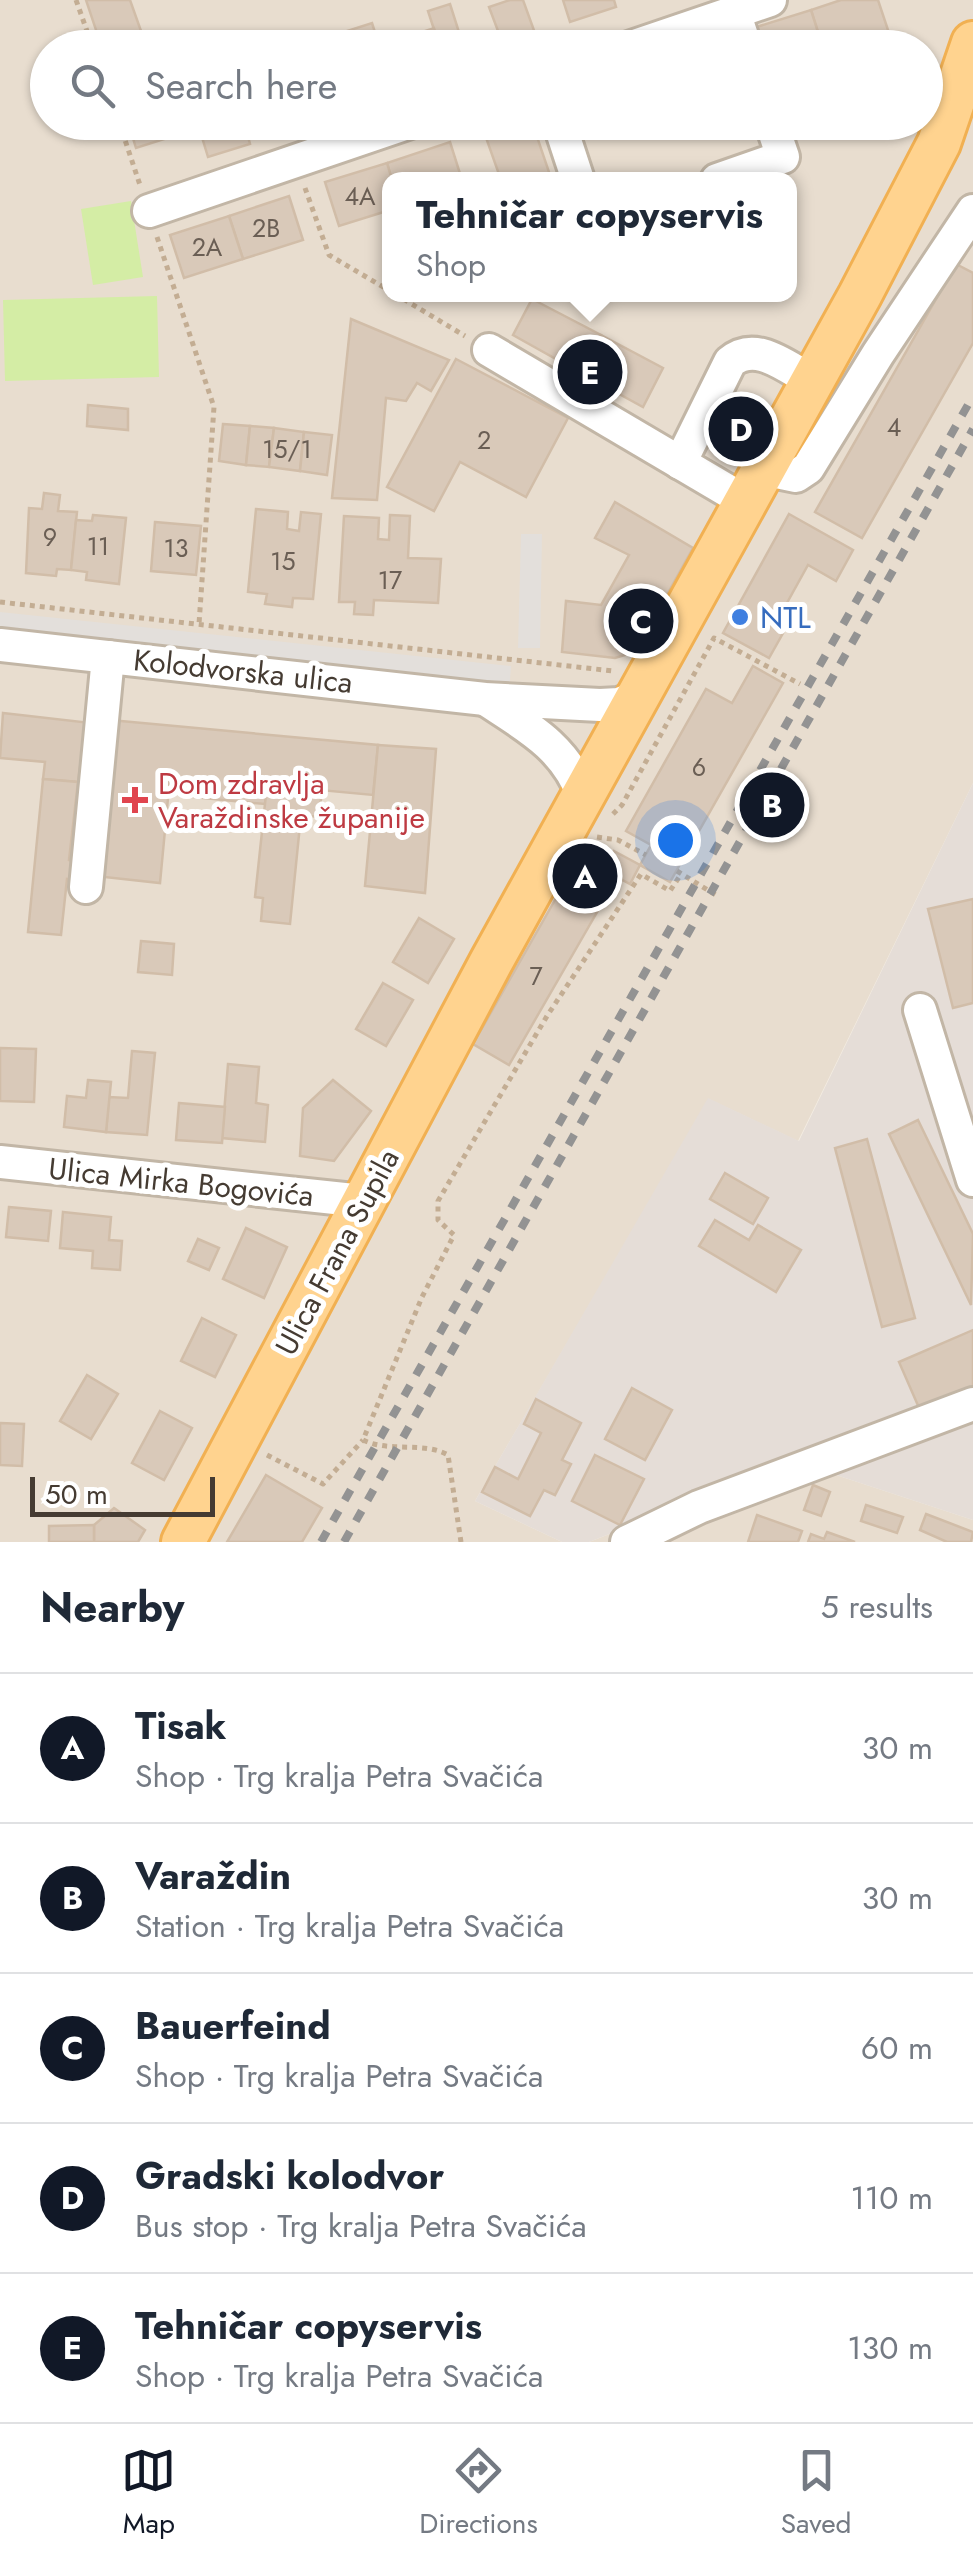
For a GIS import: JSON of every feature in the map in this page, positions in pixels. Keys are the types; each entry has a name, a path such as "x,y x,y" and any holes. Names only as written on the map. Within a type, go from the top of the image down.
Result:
{"main road":[{"name":"Ulica Frana Supila","path":"943,130 973,43"},
{"name":"Ulica Frana Supila","path":"184,1542 582,796 632,685 753,485 860,295 940,140"}],"street":[{"path":"682,30 770,0"},
{"path":"734,12 740,30"},
{"path":"148,211 359,140"},
{"path":"564,140 575,172"},
{"path":"739,172 783,156 777,140"},
{"path":"490,350 680,463 753,485 796,476 808,468 973,211"},
{"path":"680,463 730,362 740,354 760,352 811,380"},
{"name":"Kolodvorska ulica","path":"0,646 485,699 619,704 632,685"},
{"path":"86,887 108,656"},
{"path":"485,699 547,741 570,768 582,796"},
{"path":"920,1010 973,1180"},
{"name":"Ulica Mirka Bogovića","path":"0,1162 363,1202"},
{"path":"628,1542 700,1506 973,1404"}],"path":[{"path":"76,0 86,30"},
{"path":"125,140 214,407 199,624"},
{"path":"296,162 329,255 382,286"},
{"path":"408,302 490,350"},
{"path":"0,602 534,662 632,685"},
{"path":"646,855 618,840 593,836 622,805 714,638 800,684"},
{"path":"255,1450 323,1484 363,1440 422,1296 454,1235 438,1220 438,1201 547,1016 640,874 656,889 670,891 679,873 719,897"},
{"path":"363,1440 375,1446 448,1455 461,1542"}],"shaded area":[{"path":"0,0 973,0 973,783 798,1141 709,1099 475,1501 562,1542 0,1542"},
{"path":"521,534 542,534 540,648 518,648"},
{"path":"0,612 511,666 509,693 0,639"},
{"path":"973,783 973,1520 833,1474 819,1452 589,1542 562,1542 475,1501 708,1098 799,1141"},
{"path":"820,1452 833,1474 973,1520 973,1542 589,1542"}],"green space":[{"path":"131,201 143,277 93,285 81,209"},
{"path":"157,296 159,377 5,381 3,300"}],"building":[{"path":"86,0 130,0 141,30 96,30"},
{"path":"523,0 534,30 498,30 489,7"},
{"path":"563,0 614,0 616,7 570,22"},
{"path":"841,0 878,0 888,30 817,30 811,10"},
{"path":"450,4 458,30 434,30 428,11"},
{"path":"811,10 817,30 750,30"},
{"path":"372,23 374,30 350,30"},
{"path":"134,140 161,140 136,148"},
{"path":"203,140 249,140 250,144 208,157"},
{"path":"487,140 538,140 549,172 498,172"},
{"path":"450,142 459,172 390,172 387,163"},
{"path":"387,163 390,172 382,172 382,213 339,226 325,182"},
{"path":"289,196 303,240 243,259 229,216"},
{"path":"229,216 243,259 184,278 170,235"},
{"path":"956,264 973,273 973,343 862,538 815,512"},
{"path":"530,302 538,302 601,335 581,373 513,335"},
{"path":"351,319 449,360 431,391 417,383 406,401 386,398 377,500 332,498"},
{"path":"601,335 663,368 643,407 581,373"},
{"path":"456,359 568,418 526,497 460,462 434,511 387,487"},
{"path":"88,405 128,409 128,430 87,426"},
{"path":"223,424 250,426 246,465 219,461"},
{"path":"250,426 274,428 269,467 246,465"},
{"path":"274,428 304,432 300,471 269,467"},
{"path":"304,432 332,435 327,475 300,471"},
{"path":"44,493 60,495 58,511 77,512 71,570 57,569 56,576 26,573 29,508 42,509"},
{"path":"615,502 693,548 635,652 615,658 562,652 566,601 601,605 629,555 595,538"},
{"path":"256,509 288,512 287,529 299,531 301,512 321,514 313,599 293,598 292,607 265,604 267,594 248,592"},
{"path":"789,514 853,550 836,581 808,565 777,621 787,626 769,658 723,633"},
{"path":"93,515 126,518 119,584 86,580 87,572 71,570 76,520 92,521"},
{"path":"390,515 410,516 408,558 441,559 438,603 374,600 373,615 354,614 355,602 339,602 344,516 379,518 378,539 389,540"},
{"path":"155,522 201,526 196,575 151,571"},
{"path":"753,666 783,683 670,882 640,865 651,845 626,831 706,689 732,703"},
{"path":"3,713 91,723 86,767 80,767 78,782 43,779 45,762 0,758"},
{"name":"Dom zdravlja Varaždinske županije","path":"110,720 378,745 373,795 267,785 265,804 182,796 184,778 170,777 160,883 95,876"},
{"path":"378,745 436,749 425,893 365,886"},
{"path":"43,779 78,782 69,860 80,862 78,881 67,879 61,935 28,932"},
{"path":"267,785 322,790 319,817 301,815 290,924 261,921 263,898 255,897"},
{"path":"614,851 640,865 630,884 604,870"},
{"path":"563,886 600,907 509,1065 473,1044"},
{"path":"973,899 973,1003 953,1008 928,909"},
{"path":"419,918 454,939 428,983 393,962"},
{"path":"141,941 174,944 172,975 138,972"},
{"path":"383,983 413,1000 386,1046 356,1029"},
{"path":"0,1048 36,1049 34,1102 0,1101"},
{"path":"132,1051 155,1053 147,1135 106,1132 109,1097 128,1098"},
{"path":"228,1064 259,1067 256,1103 268,1105 265,1142 222,1138"},
{"path":"88,1080 111,1082 106,1132 64,1127 67,1096 86,1098"},
{"path":"333,1080 371,1111 334,1161 300,1156 303,1108"},
{"path":"179,1103 225,1107 222,1143 176,1140"},
{"path":"918,1120 973,1234 971,1305 889,1134"},
{"path":"867,1139 915,1318 882,1327 835,1148"},
{"path":"725,1173 768,1198 753,1224 710,1199"},
{"path":"9,1207 51,1211 48,1241 6,1237"},
{"path":"63,1212 111,1217 109,1240 122,1241 120,1270 92,1268 93,1251 60,1248"},
{"path":"715,1220 749,1240 758,1225 801,1250 776,1292 699,1246"},
{"path":"246,1228 287,1247 264,1298 223,1279"},
{"path":"198,1239 219,1248 209,1270 188,1261"},
{"path":"202,1318 236,1335 215,1377 181,1361"},
{"path":"973,1330 973,1387 920,1410 899,1362"},
{"path":"87,1375 118,1394 91,1439 60,1421"},
{"path":"632,1388 672,1410 645,1460 605,1439"},
{"path":"536,1399 581,1423 562,1460 571,1464 555,1495 544,1490 530,1516 482,1492 495,1467 518,1479 541,1433 524,1424"},
{"path":"160,1411 192,1428 164,1480 132,1463"},
{"path":"0,1423 24,1424 22,1466 0,1465"},
{"path":"595,1455 644,1479 620,1525 572,1501"},
{"path":"266,1475 322,1508 302,1542 227,1542"},
{"path":"813,1485 830,1492 821,1516 804,1510"},
{"path":"866,1505 903,1517 897,1533 861,1521"},
{"path":"114,1508 145,1530 138,1542 94,1542 94,1525"},
{"path":"926,1514 973,1532 971,1542 947,1542 920,1530"},
{"path":"757,1515 802,1531 798,1542 748,1542"},
{"path":"94,1525 94,1542 49,1542 49,1526"},
{"path":"827,1532 855,1542 808,1542 811,1534 824,1539"}],"railway":[{"path":"321,1542 973,396"},
{"path":"344,1542 973,429"}],"place":[{"name":"Tehničar copyservis","path":"590,372"},
{"name":"Gradski kolodvor","path":"741,429"},
{"name":"NTL","path":"740,617"},
{"name":"Bauerfeind","path":"641,621"},
{"name":"Dom zdravlja Varaždinske županije","path":"135,800"},
{"name":"Varaždin","path":"772,805"},
{"name":"Tisak","path":"585,876"}]}
